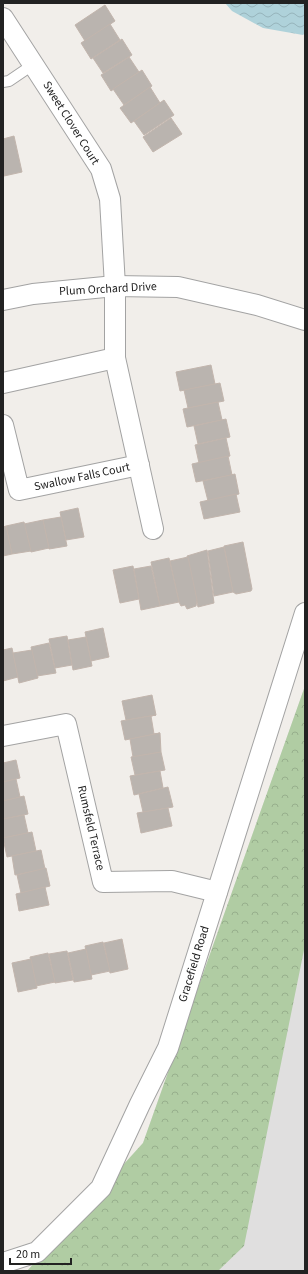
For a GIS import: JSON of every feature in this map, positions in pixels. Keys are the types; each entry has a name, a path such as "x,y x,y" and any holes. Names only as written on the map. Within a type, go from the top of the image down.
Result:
{"street":[{"name":"Sweet Clover Court","path":"3,18 34,64 100,169 110,199 115,286"},
{"name":"Plum Orchard Drive","path":"3,300 33,294 115,286 178,287 257,305 305,320"},
{"name":"Swallow Falls Court","path":"115,286 114,358 153,529"},
{"path":"3,383 114,358"},
{"name":"Swallow Falls Court","path":"3,425 19,490 139,465"},
{"name":"Gracefield Road","path":"3,1263 37,1252 101,1188 168,1048 305,613"},
{"name":"Rumsfeld Terrace","path":"3,736 66,724 103,882 172,881 217,892"}],"lane":[{"path":"3,82 9,81 34,64"}],"shaded area":[{"path":"305,686 305,1271 27,1271 143,1143"}],"green space":[{"path":"305,686 305,945 244,1246 218,1271 27,1271 143,1143"}],"water":[{"path":"225,3 305,3 305,33 303,35 263,28 232,11"}],"building":[{"path":"105,5 115,21 85,41 75,25"},
{"path":"110,24 120,40 91,59 81,43"},
{"path":"122,39 132,55 103,73 93,58"},
{"path":"129,57 139,72 111,91 101,75"},
{"path":"142,70 152,86 124,105 113,89"},
{"path":"150,87 160,103 131,123 120,108"},
{"path":"164,100 174,115 144,135 134,121"},
{"path":"171,118 182,134 153,152 143,137"},
{"path":"14,136 22,172 4,176 3,139"},
{"path":"211,365 215,384 180,391 176,372"},
{"path":"220,383 224,401 188,408 184,390"},
{"path":"218,402 222,420 187,427 183,409"},
{"path":"226,419 230,437 198,444 194,426"},
{"path":"226,438 230,456 199,463 195,445"},
{"path":"228,456 232,475 196,482 192,464"},
{"path":"235,474 239,494 208,501 203,481"},
{"path":"236,494 240,512 204,519 200,502"},
{"path":"78,508 84,537 66,540 60,512"},
{"path":"61,517 67,546 49,549 43,520"},
{"path":"43,520 49,548 31,552 24,524"},
{"path":"24,522 31,551 12,554 6,526"},
{"path":"6,526 12,554 3,556 3,527"},
{"path":"243,542 252,589 251,591 236,594 233,592 224,546"},
{"path":"224,547 233,592 214,596 208,551"},
{"path":"207,550 214,603 198,607 187,556"},
{"path":"188,557 197,600 196,606 187,609 185,605 181,606 179,602 170,561"},
{"path":"169,558 179,602 160,606 151,562"},
{"path":"133,566 139,599 120,603 113,570"},
{"path":"151,566 160,606 141,610 134,569"},
{"path":"103,628 109,657 91,661 85,632"},
{"path":"67,636 72,665 55,668 49,639"},
{"path":"86,637 92,666 73,670 68,640"},
{"path":"49,643 56,673 37,676 31,647"},
{"path":"12,648 18,677 3,681 3,650"},
{"path":"32,650 38,678 19,683 13,653"},
{"path":"152,695 156,715 126,720 122,701"},
{"path":"156,715 151,716 154,734 160,733 125,740 121,721"},
{"path":"160,733 161,752 133,757 130,739"},
{"path":"161,752 165,770 135,775 131,757"},
{"path":"16,760 20,778 3,782 3,763"},
{"path":"160,771 163,788 134,795 130,776"},
{"path":"16,779 20,797 3,801 3,782"},
{"path":"168,787 173,807 143,812 139,794"},
{"path":"24,796 28,814 3,819 3,801"},
{"path":"168,808 172,826 141,833 137,813"},
{"path":"24,815 28,833 3,838 3,819"},
{"path":"32,832 36,851 7,857 3,838"},
{"path":"41,850 45,869 15,875 12,856"},
{"path":"46,868 50,886 21,893 17,875"},
{"path":"45,887 49,905 19,911 16,894"},
{"path":"122,939 128,969 110,973 104,943"},
{"path":"103,942 110,971 91,975 85,946"},
{"path":"86,949 92,979 74,982 68,953"},
{"path":"67,951 73,980 55,983 49,954"},
{"path":"48,953 55,982 36,986 30,957"},
{"path":"31,959 37,988 18,992 12,963"}]}
